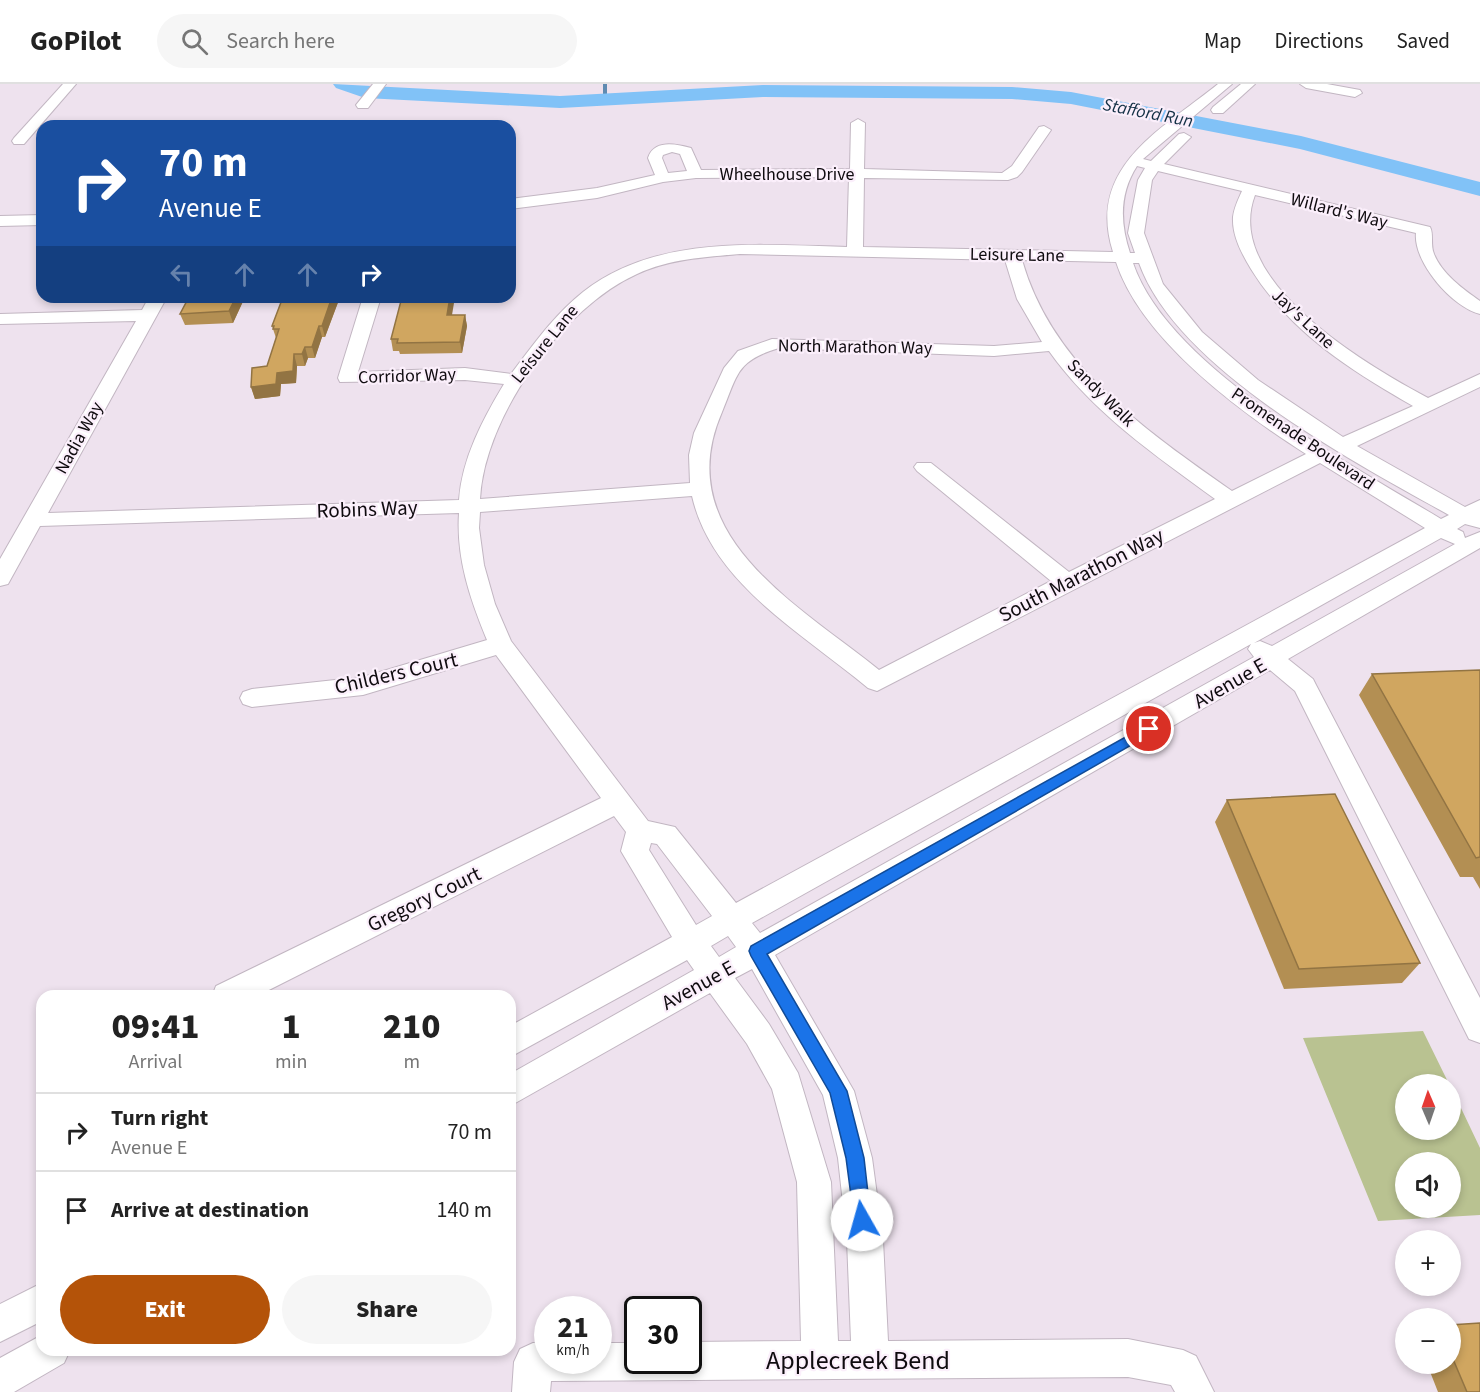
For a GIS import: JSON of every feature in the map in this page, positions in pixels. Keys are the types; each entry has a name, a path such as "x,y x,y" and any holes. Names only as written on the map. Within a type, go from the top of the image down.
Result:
{"street":[{"path":"38,120 70,84"},
{"path":"363,105 380,84"},
{"name":"Promenade Boulevard","path":"1226,84 1132,161 1116,193 1113,208 1120,257 1127,276 1167,332 1209,373 1276,426 1332,449 1475,515"},
{"name":"Promenade Boulevard","path":"1249,84 1153,166 1145,181 1137,206 1137,242 1143,258 1164,297 1180,318 1206,345 1254,387 1332,449 1442,529 1476,548"},
{"path":"1306,84 1357,94"},
{"path":"19,141 36,122"},
{"path":"855,251 858,123"},
{"name":"Wheelhouse Drive","path":"516,203 597,194 663,178 696,174 858,173 1003,177 1017,170 1044,130"},
{"path":"0,141 36,141"},
{"path":"663,178 655,158 657,152 672,147 686,151 696,174"},
{"name":"Willard's Way","path":"1132,161 1424,230 1421,240 1440,278 1480,309"},
{"name":"Jay's Lane","path":"1250,189 1241,220 1246,247 1266,284 1296,316 1334,349 1379,379 1428,406"},
{"path":"0,221 36,220"},
{"name":"Leisure Lane","path":"640,830 501,644 486,614 474,579 469,541 468,506 476,461 486,432 514,380 565,315 584,298 631,270 693,254 740,249 1143,258"},
{"name":"Sandy Walk","path":"1012,255 1026,299 1054,345 1108,404 1154,446 1229,499"},
{"name":"Nadia Way","path":"0,579 155,303"},
{"name":"Corridor Way","path":"370,303 347,378 465,374 514,380"},
{"path":"0,319 148,315"},
{"name":"North Marathon Way","path":"848,657 796,621 755,585 728,554 710,522 700,489 697,462 704,430 738,360 756,349 778,343 994,351 1023,350 1054,345"},
{"name":"South Marathon Way","path":"848,657 877,682 1229,499 1480,380"},
{"path":"1233,393 1254,387"},
{"path":"924,467 1067,582"},
{"name":"Robins Way","path":"33,520 468,506 700,489"},
{"name":"Avenue E","path":"516,1039 1442,529 1475,515"},
{"name":"Avenue E","path":"516,1088 1273,658 1476,548"},
{"path":"1246,638 1304,685 1480,1029"},
{"name":"Childers Court","path":"252,698 363,686 445,663 501,644"},
{"name":"Gregory Court","path":"239,990 620,801"},
{"path":"820,1360 814,1182 800,1124 787,1084 758,1034 691,942 635,850 640,830 665,835 757,951 838,1091 855,1158 858,1181 864,1240 870,1360"},
{"path":"0,1324 36,1304"},
{"path":"0,1379 40,1356"},
{"name":"Applecreek Bend","path":"532,1377 820,1360 1128,1358 1189,1381"}],"green space":[{"path":"1423,1031 1444,1074 1395,1074 1395,1140 1461,1140 1461,1108 1480,1148 1480,1215 1461,1216 1461,1152 1395,1152 1395,1218 1429,1218 1378,1221 1303,1038"}],"building":[{"path":"186,303 233,303 229,311 180,314"},
{"path":"281,303 330,303 312,347 305,347 302,354 294,354 293,371 277,373 276,384 251,387 252,368 267,366 279,329 273,329 274,326 272,326"},
{"path":"400,303 449,303 447,315 465,315 460,342 397,343 398,339 391,339"},
{"path":"1480,670 1480,857 1476,858 1372,674"},
{"path":"1335,794 1420,963 1299,969 1227,800"},
{"path":"1480,1323 1480,1392 1467,1392 1459,1374 1461,1324"}],"waterway":[{"name":"Stafford Run","path":"343,84 365,92 560,102 763,91 1012,93 1071,98 1301,143 1480,189"},
{"path":"605,84 605,100"}],"route":[{"path":"862,1220 855,1158 838,1091 809,1037 757,951 1149,729"}]}
